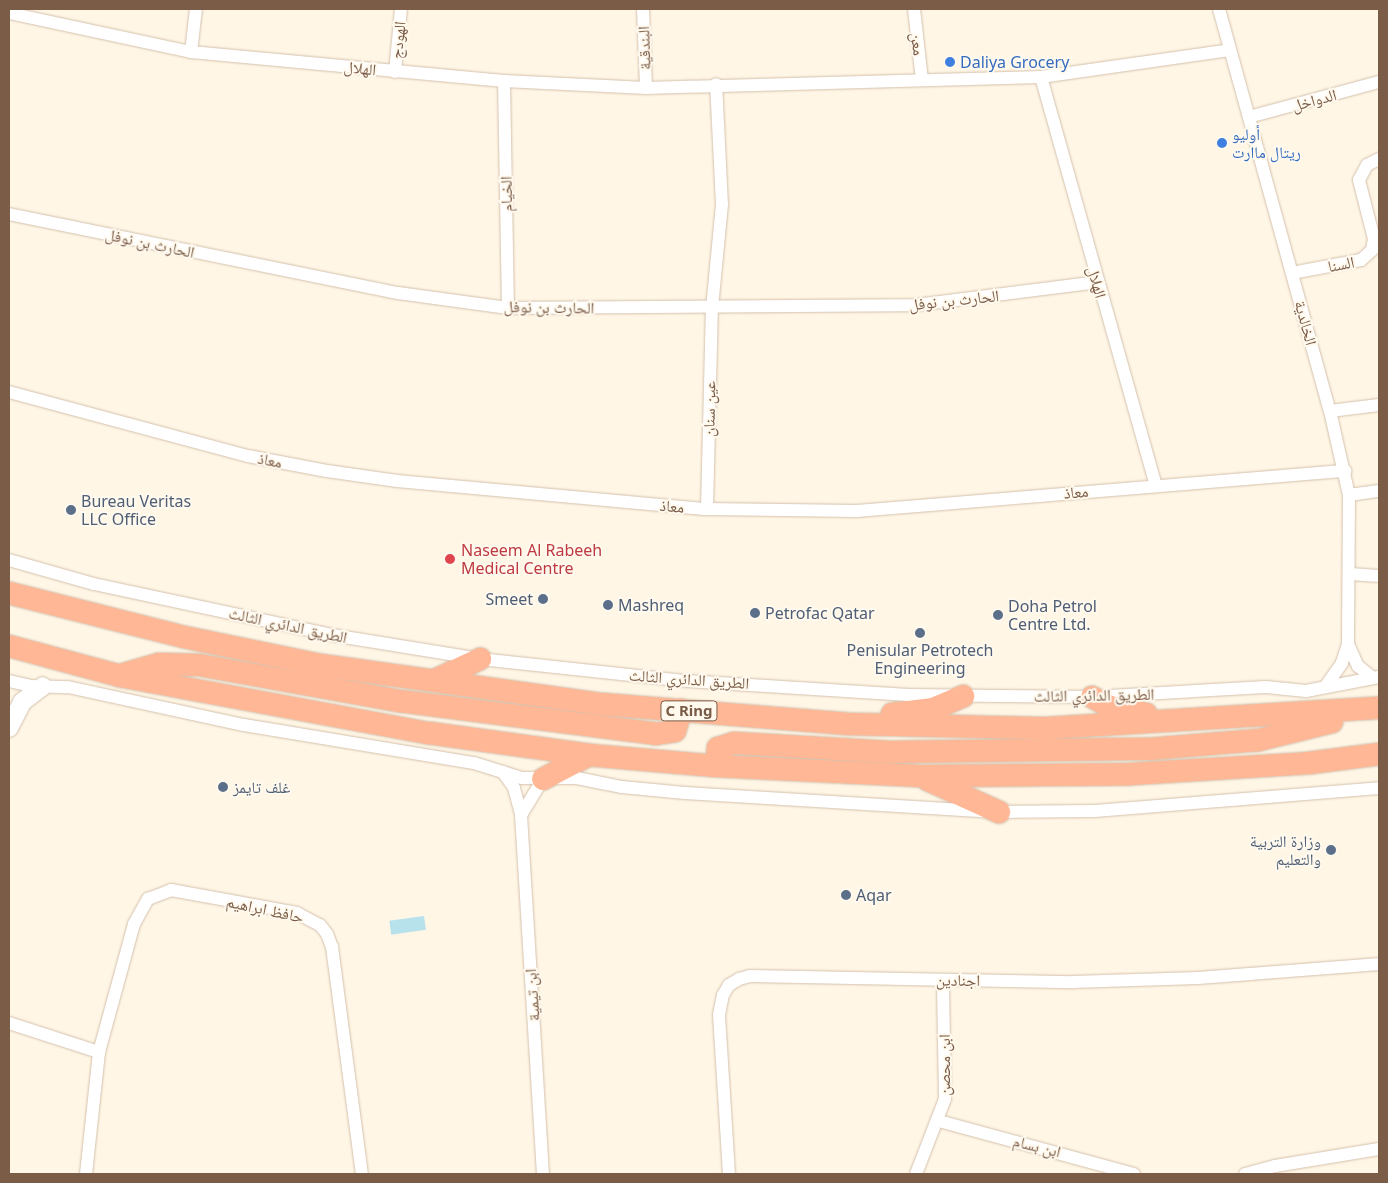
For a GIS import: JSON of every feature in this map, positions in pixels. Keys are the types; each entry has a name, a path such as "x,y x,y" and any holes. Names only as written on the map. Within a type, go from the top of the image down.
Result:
{"highway":[{"name":"الطريق الدائري الثالث","path":"9,592 184,637 320,665 601,704 850,724 1048,728 1189,722 1379,709"},
{"path":"9,646 120,676 429,734 589,755 716,766 917,776 1132,774 1309,763 1379,754"},
{"path":"435,680 480,659"},
{"path":"120,676 159,664 200,665 400,701 656,734 676,731 681,710"},
{"path":"850,724 881,716 933,709 963,696"},
{"path":"1092,697 1120,710 1189,722"},
{"path":"716,766 718,748 730,743 889,752 1149,749 1259,740 1379,709"},
{"path":"543,779 589,755"},
{"path":"917,776 999,812"}],"street":[{"path":"191,52 196,9"},
{"name":"الهودج","path":"394,72 401,9"},
{"name":"البندقية","path":"643,9 646,88"},
{"name":"معن","path":"914,9 922,80"},
{"name":"الخالدية","path":"1219,9 1330,412 1349,495 1350,574 1348,644 1342,663 1325,687"},
{"name":"الهلال","path":"9,13 191,52 504,81 646,88 716,84 1041,77 1230,50"},
{"name":"الهلال","path":"1041,77 1097,282 1156,486"},
{"name":"الخيام","path":"504,81 508,308"},
{"name":"الدواخل","path":"1249,117 1379,82"},
{"path":"712,308 722,205 716,84"},
{"name":"السنا","path":"1292,273 1361,260 1372,250 1374,239 1359,180 1367,165 1379,160"},
{"name":"الحارث بن نوفل","path":"9,214 398,293 508,308 712,308 945,303 1097,282"},
{"name":"عين سنان","path":"707,509 712,308"},
{"name":"معاذ","path":"9,392 248,456 327,471 397,481 707,509 856,511 1345,471"},
{"path":"1330,412 1379,405"},
{"path":"1349,495 1379,491"},
{"name":"الطريق الدائري الثالث","path":"9,560 94,584 332,635 480,659 687,681 963,696 1092,697 1266,688 1306,691 1376,678"},
{"path":"1350,574 1379,576"},
{"name":"الخالدية","path":"1348,644 1358,666 1376,678"},
{"path":"9,681 68,688 244,725 474,763 502,772 543,779 577,778 622,787 685,793 999,812 1095,811 1379,788"},
{"path":"9,726 22,702 43,686"},
{"path":"9,705 9,726"},
{"name":"ابن تيمية","path":"502,772 514,788 521,815 543,1174"},
{"path":"521,815 543,779"},
{"name":"حافظ ابراهيم","path":"86,1174 99,1052 134,924 148,899 157,893 171,890 297,913 310,918 324,929 332,946 362,1174"},
{"name":"اجنادين","path":"729,1174 719,1015 723,994 729,985 750,976 943,980 1156,980 1379,964"},
{"name":"ابن محصن","path":"916,1174 939,1121 946,1086 943,980"},
{"path":"9,1023 99,1052"},
{"name":"ابن بسام","path":"939,1121 1134,1174"},
{"path":"1245,1174 1275,1166 1379,1149"}],"water":[{"path":"424,916 426,930 391,935 389,921"}],"place":[{"name":"Daliya Grocery","path":"950,62"},
{"name":"أوليو ريتال ماارت","path":"1222,143"},
{"name":"Bureau Veritas LLC Office","path":"71,510"},
{"name":"Naseem Al Rabeeh Medical Centre","path":"450,559"},
{"name":"Smeet","path":"543,599"},
{"name":"Mashreq","path":"608,605"},
{"name":"Petrofac Qatar","path":"755,613"},
{"name":"Doha Petrol Centre Ltd.","path":"998,615"},
{"name":"Penisular Petrotech Engineering","path":"920,633"},
{"name":"غلف تايمز","path":"223,787"},
{"name":"وزارة التربية والتعليم","path":"1331,850"},
{"name":"Aqar","path":"846,895"}]}
